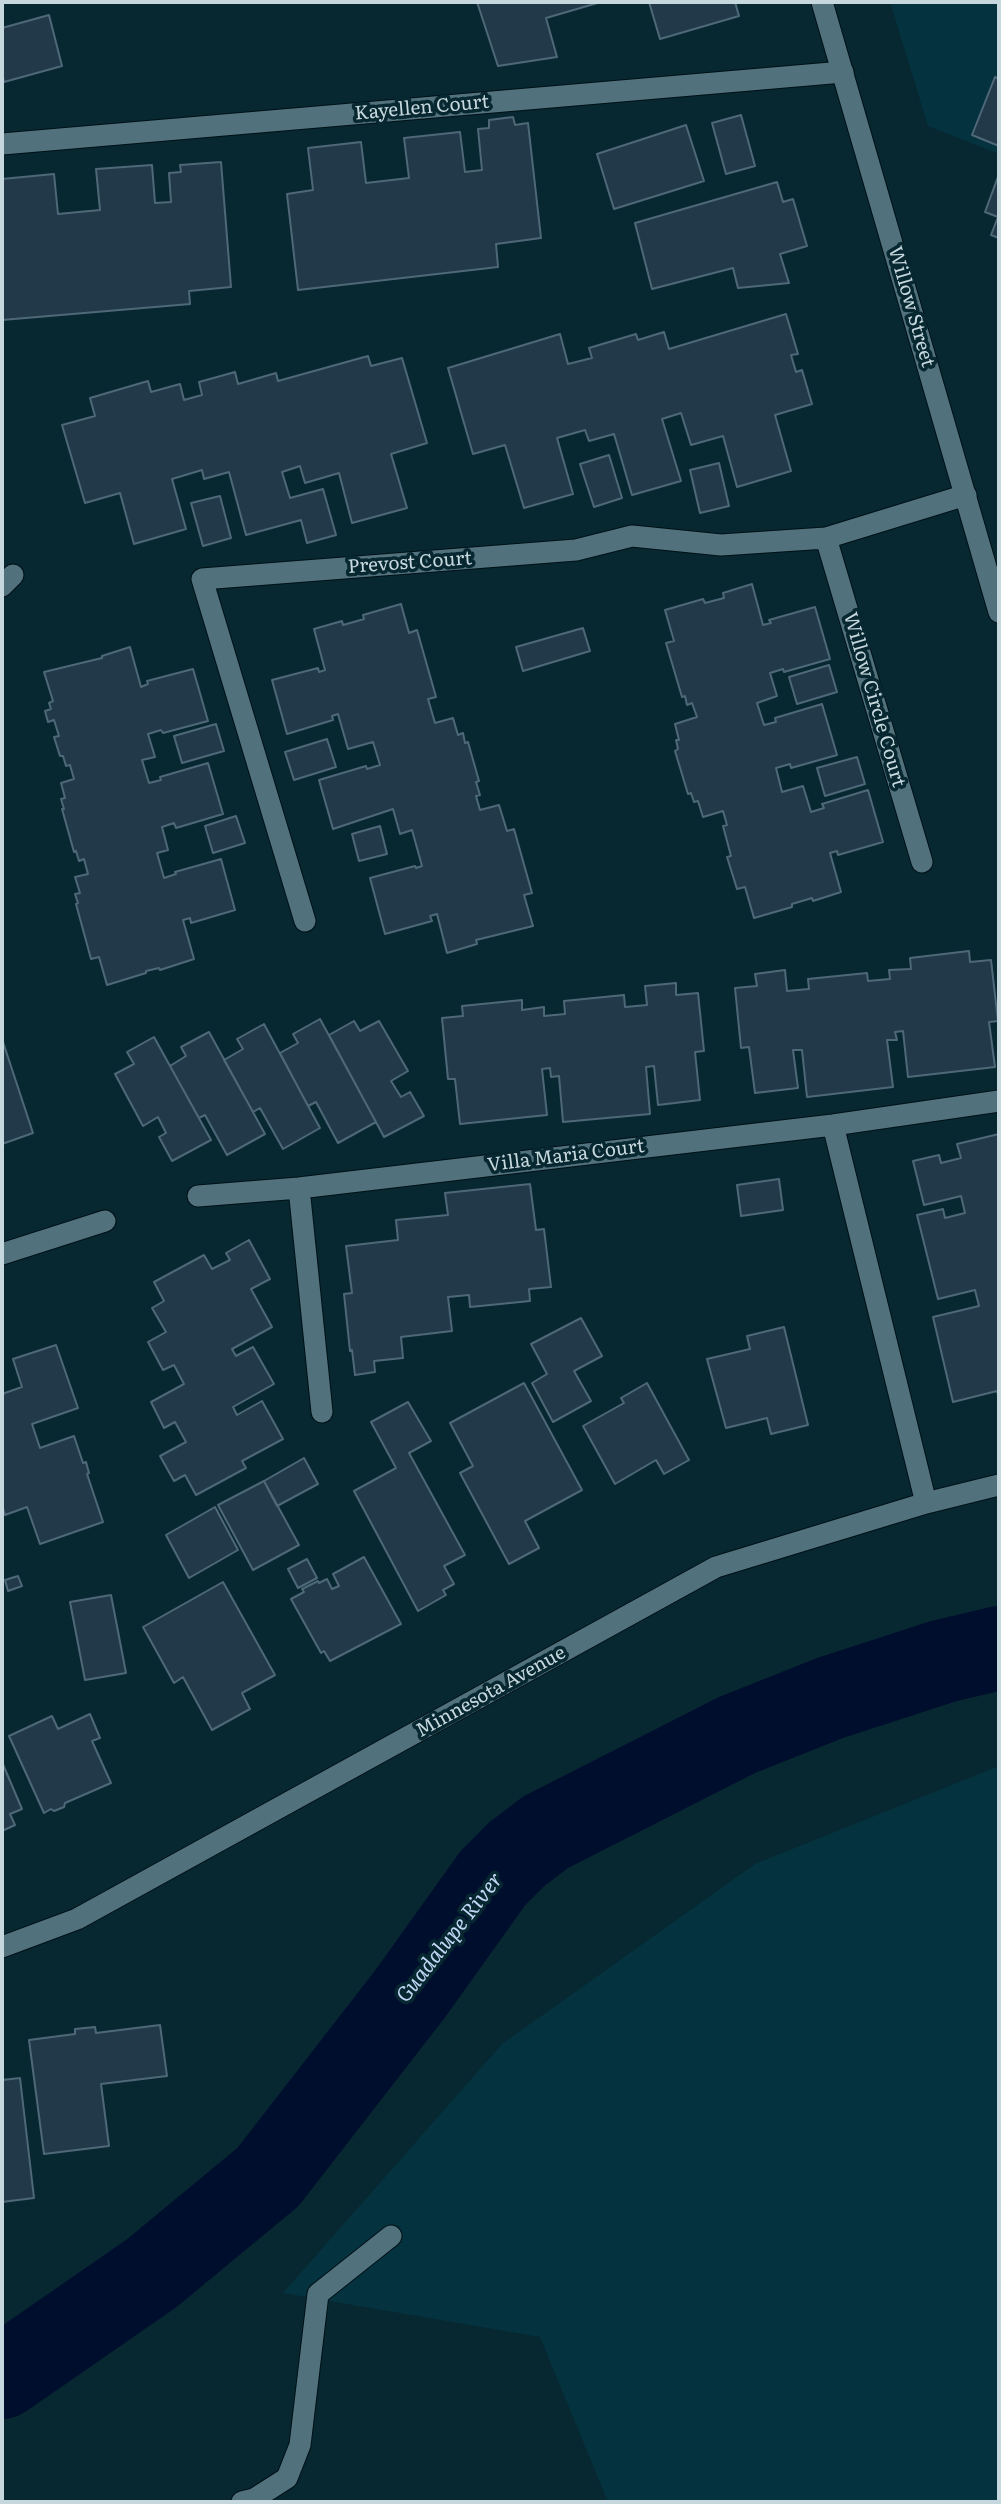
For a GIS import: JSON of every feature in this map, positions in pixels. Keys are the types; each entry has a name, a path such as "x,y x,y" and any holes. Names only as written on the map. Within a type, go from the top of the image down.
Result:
{"street":[{"name":"Willow Street","path":"822,2 999,612"},
{"name":"Kayellen Court","path":"2,144 843,72"},
{"name":"Prevost Court","path":"305,921 202,579 576,550 632,536 721,545 826,538 966,495"},
{"name":"Willow Circle Court","path":"826,538 922,862"},
{"name":"Villa Maria Court","path":"198,1196 299,1188 833,1125 999,1101"},
{"path":"833,1125 926,1503"},
{"path":"299,1188 322,1412"},
{"path":"2,1254 105,1220"},
{"name":"Minnesota Avenue","path":"2,1947 77,1919 716,1567 926,1503 999,1485"},
{"path":"242,2502 254,2499 287,2477 300,2445 318,2294 391,2236"}],"shaded area":[{"path":"890,2 999,2 999,154 928,126"},
{"path":"999,1766 999,2502 608,2502 540,2337 283,2293 502,2044 755,1864"}],"building":[{"path":"477,2 601,2 546,18 557,57 498,66"},
{"path":"649,2 735,2 739,16 660,39"},
{"path":"49,15 62,66 4,82 2,28"},
{"path":"995,77 999,79 999,146 972,135"},
{"path":"741,115 755,166 726,174 712,123"},
{"path":"513,117 515,125 528,123 541,238 496,244 498,267 298,290 287,194 313,190 308,148 361,142 366,183 409,178 404,138 460,132 465,172 482,170 478,129 489,128 489,120"},
{"path":"686,125 704,181 614,209 597,154"},
{"path":"221,162 231,287 189,291 190,304 2,320 2,179 54,174 58,214 100,210 96,169 152,165 155,203 171,202 169,173 181,172 180,165"},
{"path":"999,174 999,238 991,235 998,217 985,212"},
{"path":"777,182 783,202 793,199 807,246 780,254 789,283 738,288 733,268 652,289 635,223"},
{"path":"786,314 798,354 791,355 796,372 802,370 812,404 775,415 791,471 737,487 723,436 691,445 681,413 662,419 681,481 632,495 614,434 589,441 585,430 557,438 573,494 524,508 505,445 473,454 448,368 560,334 568,364 592,358 589,348 636,334 638,340 664,332 669,349"},
{"path":"368,356 371,366 402,358 427,443 391,454 407,508 352,523 339,473 305,483 300,466 282,472 290,498 323,489 336,535 307,543 301,520 246,535 229,472 204,479 202,470 172,479 186,529 134,544 120,493 85,503 62,425 95,416 90,398 148,381 151,392 180,384 184,400 202,395 199,382 235,372 238,384 276,373 278,381"},
{"path":"609,455 622,498 594,507 580,464"},
{"path":"719,463 729,506 700,513 690,470"},
{"path":"220,496 231,538 203,546 191,503"},
{"path":"752,584 763,625 771,623 769,620 815,607 830,659 784,672 783,669 770,673 777,696 757,703 764,725 776,722 775,718 822,704 837,755 791,768 790,764 776,768 782,792 803,786 811,812 824,808 822,804 868,790 883,842 838,855 837,851 830,853 841,892 813,901 812,898 754,918 745,887 737,889 727,857 731,856 723,826 727,825 723,811 703,817 698,801 694,802 691,793 688,794 675,751 678,749 676,740 679,740 675,724 697,717 692,703 687,705 685,696 682,697 666,643 674,641 665,610 703,599 705,603 724,598 723,593"},
{"path":"401,604 409,633 417,630 436,697 428,699 435,723 453,718 458,735 463,733 479,781 476,782 480,795 476,796 480,810 499,805 507,831 514,829 532,893 524,895 533,926 476,940 477,944 447,953 437,914 430,916 432,921 385,934 370,878 422,866 412,830 400,834 393,809 333,829 319,780 366,766 367,769 380,765 373,742 348,749 338,714 332,716 333,720 287,734 272,680 318,668 319,672 325,670 314,629 342,621 343,625 364,619 363,615"},
{"path":"583,628 590,651 523,671 516,647"},
{"path":"130,647 141,687 148,684 147,681 193,669 208,721 163,733 161,730 148,734 155,757 142,760 149,783 161,780 160,777 208,763 223,814 176,828 174,823 162,827 168,850 157,853 164,878 176,874 175,872 221,859 235,910 191,923 190,918 183,920 194,959 160,970 146,971 107,985 99,957 91,959 76,904 75,894 80,893 75,877 88,874 84,859 79,861 76,851 74,852 62,809 61,799 65,798 61,783 74,779 70,765 66,766 63,756 60,756 54,737 59,736 54,720 48,722 45,711 51,709 49,703 53,701 44,672 102,658"},
{"path":"829,665 837,692 797,704 789,677"},
{"path":"216,724 224,751 182,763 174,736"},
{"path":"327,739 336,767 294,780 285,752"},
{"path":"857,757 865,784 825,796 817,768"},
{"path":"236,816 245,843 213,853 205,826"},
{"path":"380,826 387,854 359,861 352,834"},
{"path":"969,951 970,962 991,960 998,1021 989,1022 995,1067 908,1077 903,1031 895,1032 897,1040 887,1040 893,1087 807,1097 802,1050 793,1050 798,1088 755,1093 749,1047 741,1048 735,988 757,986 755,974 785,970 787,991 809,989 808,979 867,973 868,981 890,979 889,970 911,969 910,958"},
{"path":"676,983 676,995 698,993 704,1051 695,1052 700,1100 658,1105 654,1066 646,1067 650,1114 563,1122 559,1076 551,1077 550,1068 542,1069 547,1115 460,1124 455,1079 448,1079 442,1018 463,1016 462,1006 522,1000 522,1010 544,1007 544,1016 565,1014 564,1001 624,995 625,1007 647,1005 645,986"},
{"path":"320,1019 376,1122 338,1143 316,1102 308,1106 280,1053 298,1043 293,1034"},
{"path":"354,1021 360,1031 379,1021 408,1071 391,1081 401,1097 410,1092 424,1116 384,1137 329,1035"},
{"path":"264,1024 320,1128 283,1149 260,1108 253,1112 224,1060 243,1049 237,1039"},
{"path":"209,1032 265,1134 227,1155 205,1115 199,1118 170,1066 186,1056 181,1047"},
{"path":"154,1037 211,1140 172,1161 159,1137 166,1133 158,1117 143,1126 115,1074 134,1064 127,1052"},
{"path":"2,1039 33,1133 2,1144"},
{"path":"999,1134 999,1399 997,1391 953,1402 933,1317 979,1306 975,1290 938,1299 917,1215 943,1209 945,1218 965,1213 961,1196 924,1205 913,1161 939,1155 941,1163 961,1158 957,1144"},
{"path":"779,1179 783,1210 741,1216 737,1185"},
{"path":"530,1184 536,1230 544,1229 551,1287 529,1289 530,1301 470,1307 469,1295 448,1297 452,1331 401,1337 403,1358 374,1361 375,1372 355,1375 344,1294 352,1293 346,1246 398,1240 396,1220 448,1215 445,1193"},
{"path":"249,1240 270,1279 251,1289 272,1327 232,1349 236,1356 253,1347 274,1384 233,1407 237,1415 262,1401 283,1439 242,1461 246,1468 196,1495 185,1475 174,1481 160,1456 186,1442 175,1422 164,1428 151,1402 184,1384 174,1365 163,1370 148,1342 166,1332 152,1308 164,1301 154,1282 204,1255 212,1269 230,1260 226,1253"},
{"path":"581,1318 602,1356 574,1371 591,1401 553,1422 532,1383 547,1374 531,1344"},
{"path":"784,1327 808,1425 771,1434 767,1418 726,1428 707,1359 750,1349 747,1336"},
{"path":"56,1345 78,1408 32,1424 40,1448 74,1436 83,1463 86,1462 87,1474 103,1522 40,1544 27,1507 5,1515 2,1505 2,1394 22,1387 13,1359"},
{"path":"524,1383 582,1490 525,1521 539,1548 509,1564 460,1473 473,1466 450,1423"},
{"path":"647,1383 689,1460 664,1474 656,1460 615,1484 583,1426 624,1403 621,1398"},
{"path":"408,1402 431,1441 409,1453 465,1555 444,1566 454,1584 443,1590 446,1595 418,1611 354,1491 396,1468 371,1422"},
{"path":"304,1458 318,1484 277,1506 264,1481"},
{"path":"264,1481 299,1545 253,1570 218,1505"},
{"path":"215,1507 238,1550 189,1578 166,1535"},
{"path":"364,1557 401,1624 330,1661 324,1651 321,1653 291,1599 304,1592 302,1589 318,1581 319,1583 327,1579 332,1589 339,1586 333,1574"},
{"path":"307,1559 317,1578 298,1588 288,1569"},
{"path":"18,1576 22,1586 8,1591 5,1580"},
{"path":"223,1582 275,1675 242,1693 250,1709 212,1730 183,1677 174,1683 143,1627"},
{"path":"111,1595 126,1673 85,1680 70,1602"},
{"path":"90,1714 100,1738 92,1741 111,1783 65,1803 64,1807 44,1813 9,1736 52,1716 58,1729"},
{"path":"2,1762 22,1809 10,1814 15,1825 2,1831"},
{"path":"160,2025 167,2076 101,2084 109,2146 44,2154 29,2040 75,2034 75,2029 95,2027 96,2033"},
{"path":"20,2078 34,2198 2,2202 2,2080"}],"waterway":[{"name":"Guadalupe River","path":"2,2377 152,2273 268,2177 410,1994 493,1878 517,1854 546,1832 737,1735 830,1698 944,1661 999,1648"}]}
